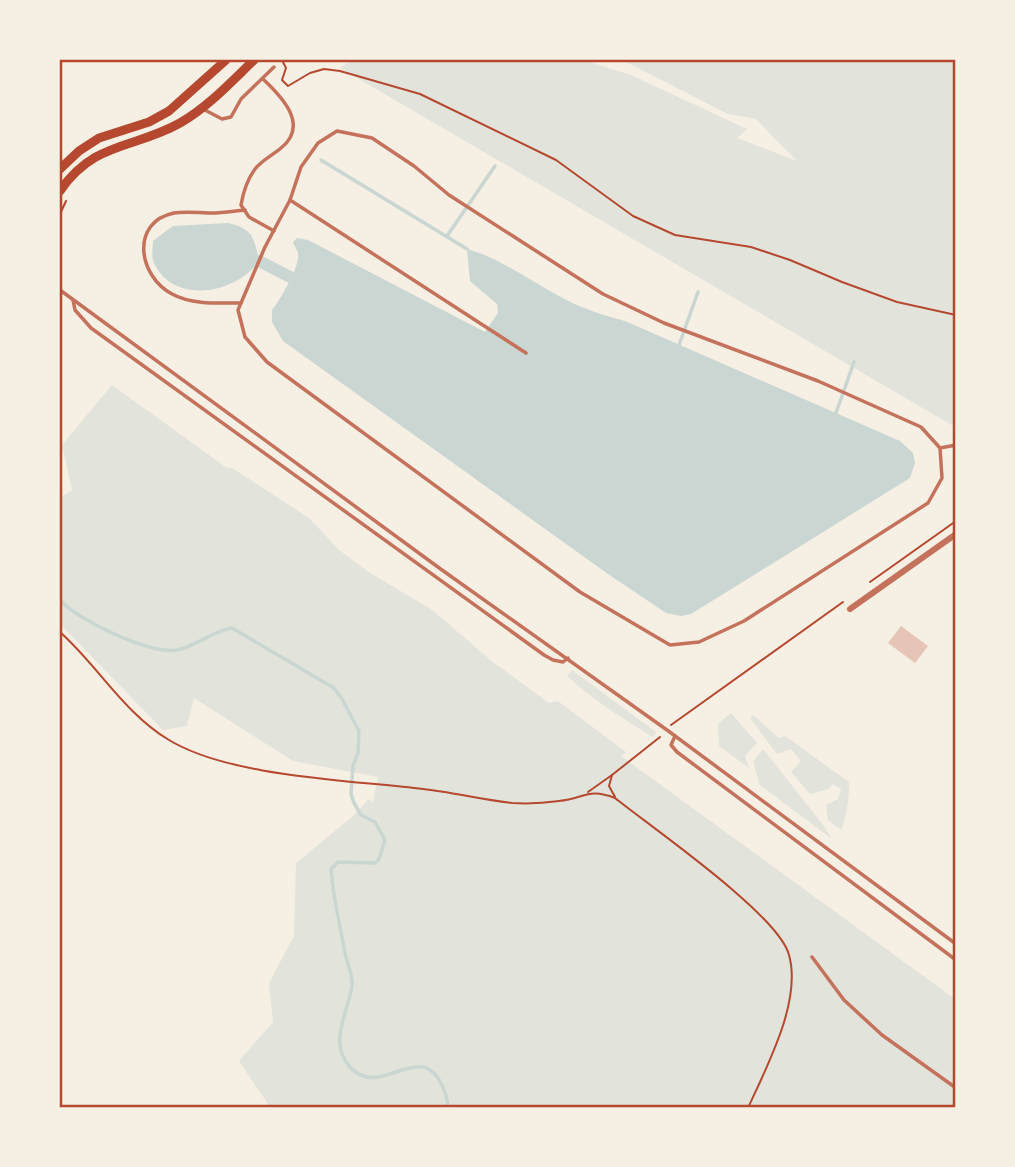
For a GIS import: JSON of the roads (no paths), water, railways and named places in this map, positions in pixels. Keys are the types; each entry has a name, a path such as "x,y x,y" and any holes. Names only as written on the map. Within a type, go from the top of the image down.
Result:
{"main road":[{"path":"60,169 93,142 149,122 169,111 226,60"},
{"path":"60,191 70,177 91,158 111,148 167,129 202,108 253,60"}],"street":[{"path":"850,609 956,534"}],"lane":[{"path":"202,108 222,119 231,117 241,99 274,67"},
{"path":"263,79 290,108 293,126 284,146 255,169 243,193 241,205 249,217 274,232"},
{"path":"337,131 372,138 414,166 449,195 603,294 664,323 818,381 921,427 940,448 942,478 928,503 744,621 699,642 670,645 580,592 267,362 245,337 238,310 290,200 300,167 318,143 337,131"},
{"path":"290,200 526,353"},
{"path":"241,303 198,302 173,295 158,285 146,270 143,243 151,225 174,213 245,210"},
{"path":"60,290 442,570 675,736 956,944"},
{"path":"73,300 75,310 91,328 273,460 544,655 556,661 564,662 568,658"},
{"path":"940,448 956,445"},
{"path":"675,736 671,745 677,752 956,960"},
{"path":"812,957 844,1000 881,1035 956,1088"}],"waterway":[{"path":"321,160 467,249"},
{"path":"447,236 495,166"},
{"path":"259,261 290,277"},
{"path":"679,345 698,292"},
{"path":"836,413 854,362"},
{"path":"60,511 60,548"},
{"path":"60,600 98,626 133,641 165,650 184,648 232,628 334,688 359,731 351,794 354,803 361,815 375,822 385,840 375,863 338,862 331,869 352,981 341,1027 340,1047 350,1067 365,1077 381,1076 415,1067 429,1069 443,1087 448,1108"}]}
